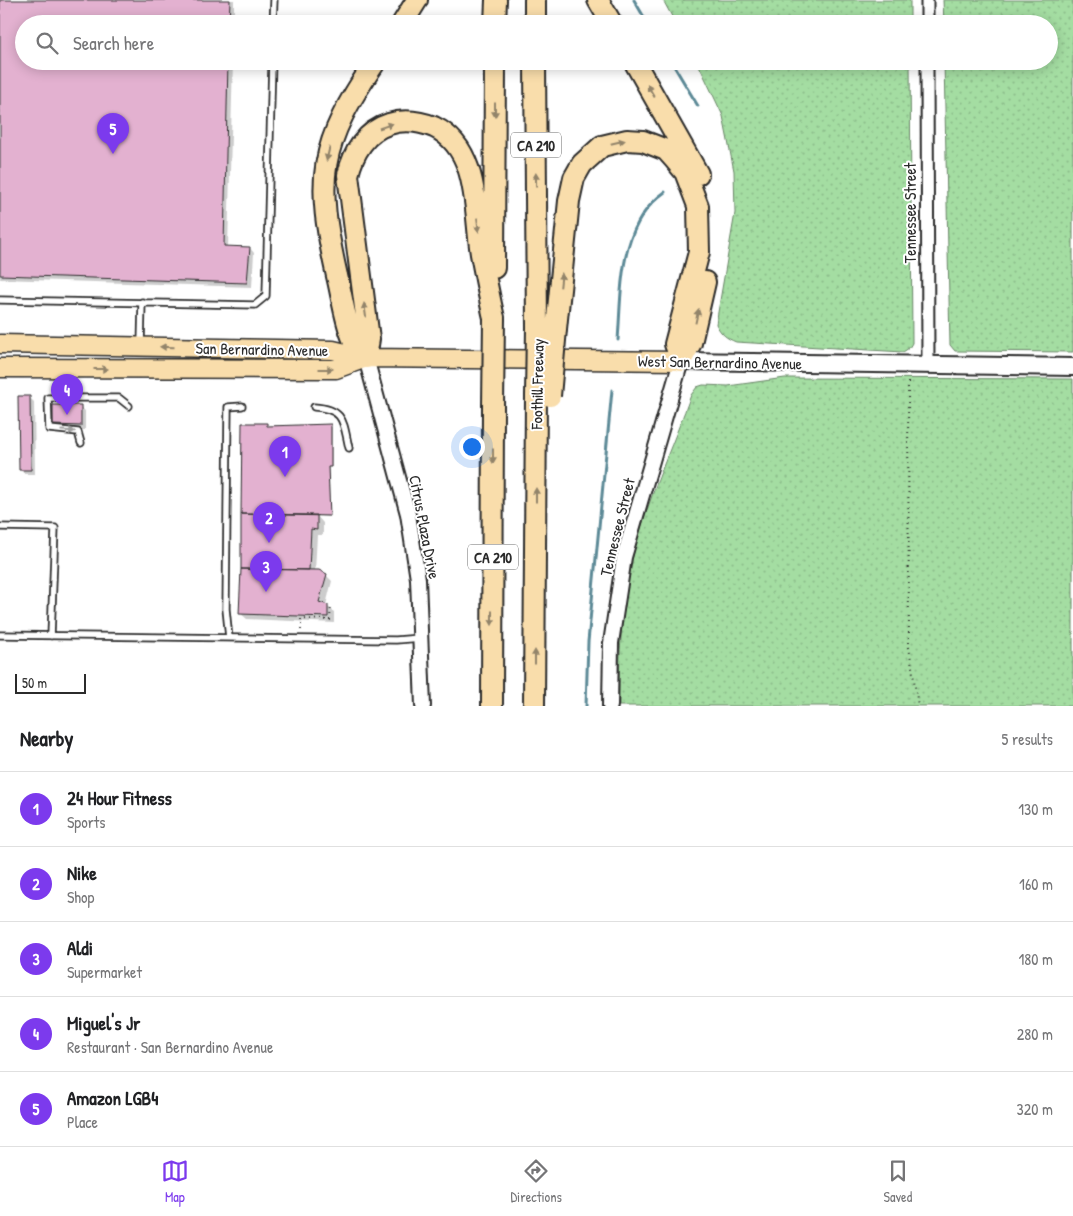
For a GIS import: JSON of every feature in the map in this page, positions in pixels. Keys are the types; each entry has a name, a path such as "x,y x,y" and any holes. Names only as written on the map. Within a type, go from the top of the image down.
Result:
{"highway":[{"path":"408,15 417,0"},
{"path":"495,15 496,0"},
{"path":"535,0 535,15"},
{"path":"598,0 607,15"},
{"path":"366,358 353,338 326,225 323,196 325,165 332,136 353,94 370,70"},
{"name":"CA 210","path":"492,706 495,70"},
{"name":"Foothill Freeway","path":"534,706 536,441 543,396 546,328 535,70"},
{"path":"639,70 706,189 711,208 712,247 691,344 681,361"},
{"path":"366,358 369,339 348,175 352,159 362,142 376,129 388,124 414,121 426,124 440,131 460,151 472,178 481,254 494,318"},
{"path":"546,328 574,178 582,164 602,146 628,140 642,141 666,150 680,166 693,188 698,206 699,252 675,344 681,361"}],"main road":[{"name":"San Bernardino Avenue","path":"0,344 333,350 366,358"},
{"name":"San Bernardino Avenue","path":"0,368 336,369 366,358"},
{"name":"West San Bernardino Avenue","path":"366,358 1073,367"}],"street":[{"path":"927,0 927,15"},
{"name":"Tennessee Street","path":"927,70 928,365"},
{"name":"Citrus Plaza Drive","path":"366,358 408,514 418,579 422,638 423,706"},
{"name":"Tennessee Street","path":"610,706 611,643 624,557 681,361"}],"lane":[{"path":"273,15 274,0"},
{"path":"0,300 254,305 266,296 272,70"},
{"path":"141,346 142,302"},
{"path":"81,443 78,432 49,429 48,398 119,398 129,406"},
{"path":"229,638 226,609 228,407 242,406"},
{"path":"314,407 328,408 337,412 343,421 349,448"},
{"path":"0,527 55,528 52,636"},
{"path":"0,636 396,640 422,638"}],"path":[{"path":"908,365 909,647 918,706"},
{"path":"301,630 301,619 330,620 331,605"}],"green space":[{"path":"663,0 910,0 910,15 671,15"},
{"path":"943,0 1073,0 1073,352 955,351 950,345 944,70 1058,70 1058,15 944,15"},
{"path":"701,70 910,70 912,343 909,348 903,352 736,342 720,330 716,324 735,213 734,171 723,116"},
{"path":"785,378 1073,379 1073,706 619,706 623,616 630,571 652,494 691,395 697,387 703,385 728,386"}],"building":[{"path":"0,0 230,0 229,15 15,15 15,70 228,70 224,246 250,247 247,283 0,275"},
{"path":"18,396 30,396 31,470 19,470"},
{"path":"53,405 81,405 81,426 53,425"},
{"path":"242,423 267,423 267,426 331,424 331,467 328,467 330,516 241,514"},
{"path":"241,514 317,515 317,530 311,529 309,570 241,569"},
{"path":"241,569 319,570 327,574 319,602 328,605 328,617 239,614"}],"waterway":[{"path":"634,0 643,15"},
{"path":"676,70 698,106"},
{"path":"618,340 622,279 625,259 631,240 638,222 650,206 665,192"},
{"path":"586,706 588,642 612,390"}],"place":[{"name":"Amazon LGB4","path":"113,154"},
{"name":"Miguel's Jr","path":"67,415"},
{"name":"24 Hour Fitness","path":"285,477"},
{"name":"Nike","path":"269,543"},
{"name":"Aldi","path":"266,592"}]}
